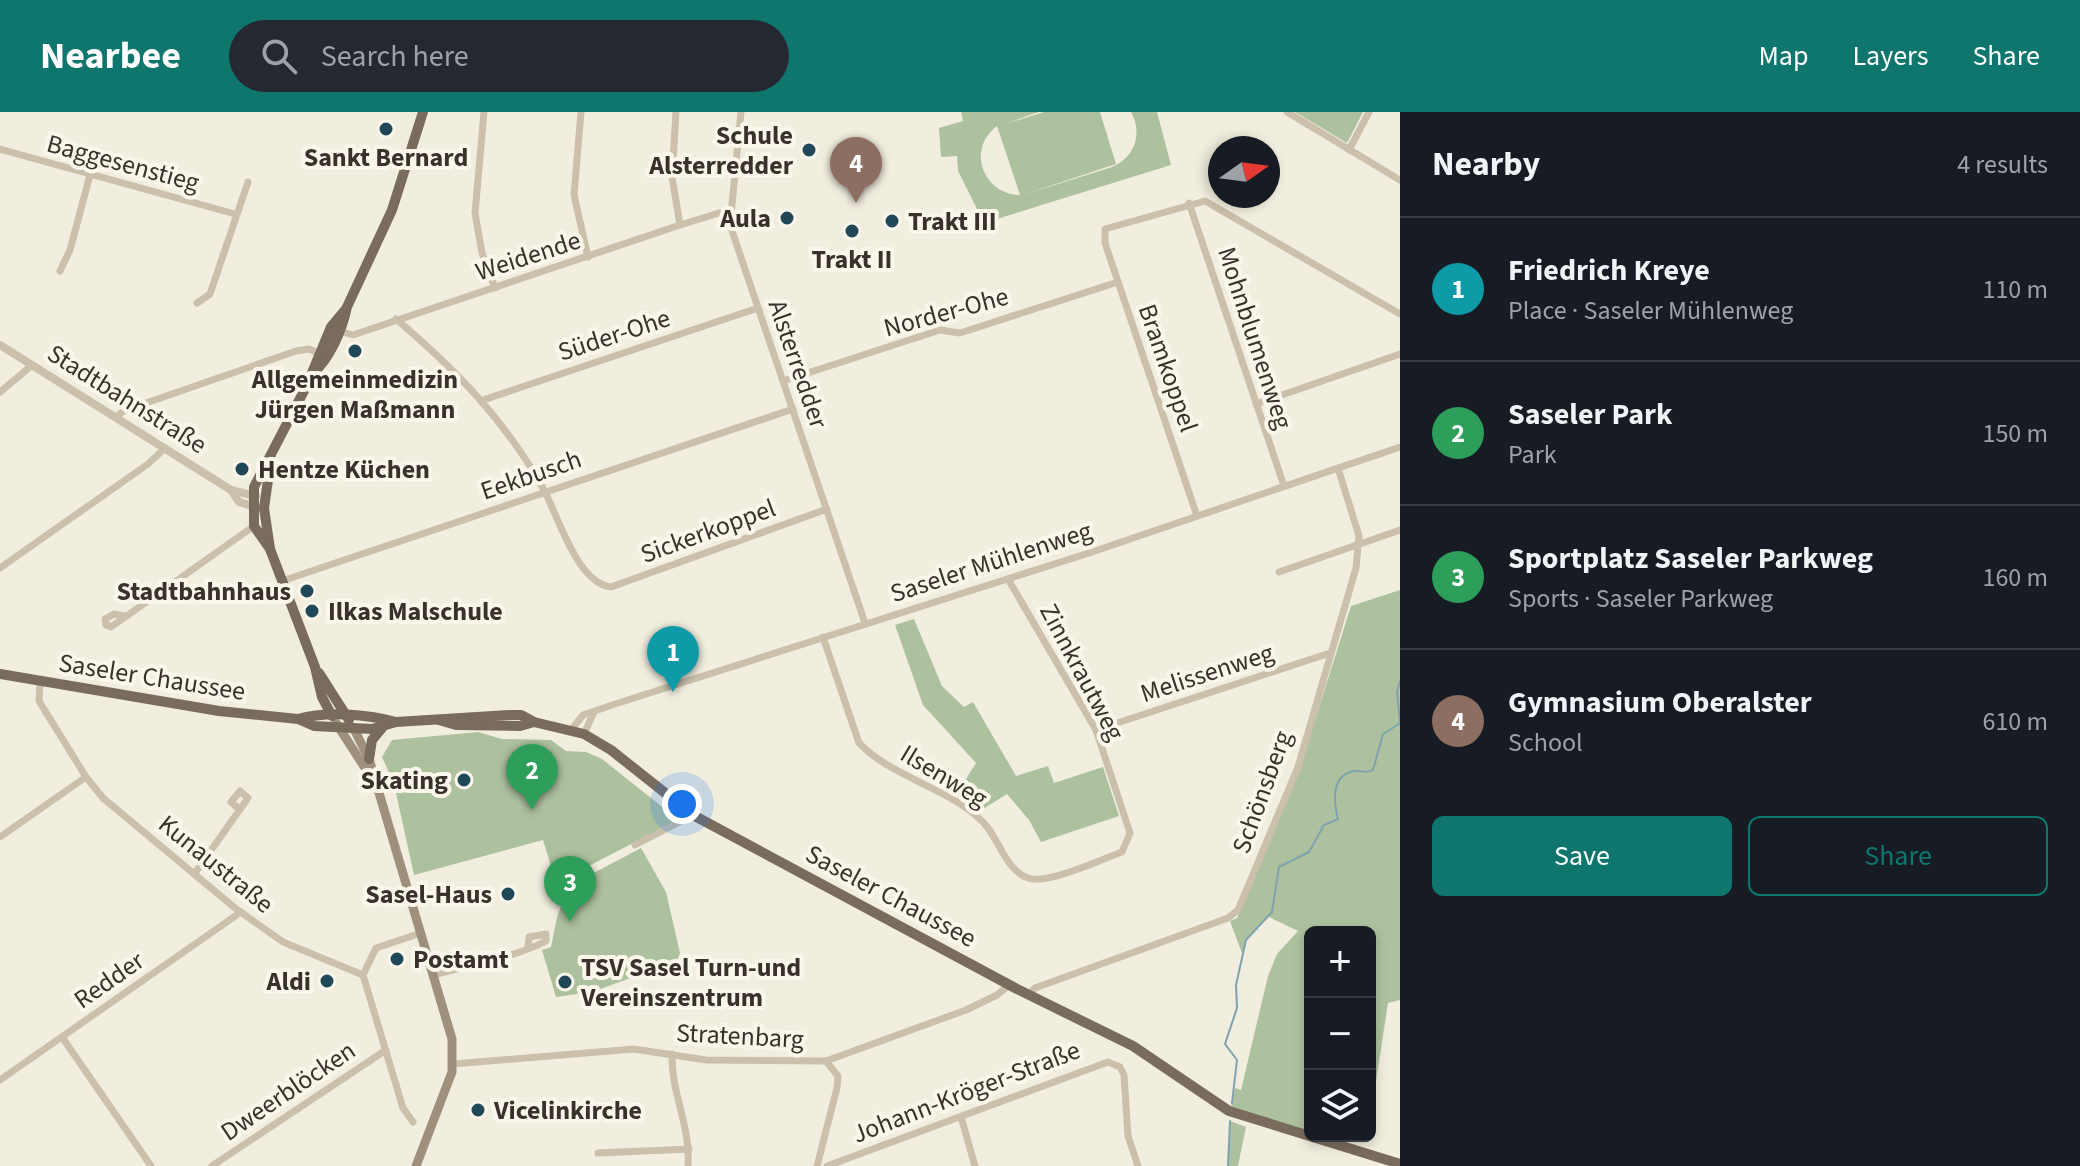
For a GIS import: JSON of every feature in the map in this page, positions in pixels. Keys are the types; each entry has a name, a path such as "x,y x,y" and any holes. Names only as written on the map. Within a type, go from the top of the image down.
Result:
{"main road":[{"path":"312,374 321,366 339,331 395,203 423,112"},
{"path":"270,549 254,526 252,501 258,478 271,459 312,374 318,353 336,319 347,307"},
{"path":"271,459 265,504 270,549 315,667 319,689 376,788"},
{"path":"315,667 369,759 450,1026 453,1064 416,1166"},
{"name":"Saseler Chaussee","path":"0,674 219,711 298,719 314,726 382,728 396,722"},
{"name":"Saseler Chaussee","path":"298,719 314,715 396,722 439,720 456,725 520,726 534,722 584,734 611,750 693,815 1028,995 1133,1046 1229,1111 1400,1164"},
{"path":"369,759 373,737 382,728"}],"street":[{"path":"484,112 475,213 482,253 495,288"},
{"path":"581,112 574,195 588,257"},
{"path":"676,112 672,177 680,225"},
{"name":"Alsterredder","path":"741,112 730,225 865,623"},
{"path":"1287,112 1400,180"},
{"path":"1349,150 1369,112"},
{"name":"Baggesenstieg","path":"0,149 235,214"},
{"path":"60,271 70,250 90,175"},
{"path":"197,303 210,294 224,261 236,222 235,214 248,182"},
{"path":"1189,203 1205,201 1400,314"},
{"name":"Bramkoppel","path":"1189,203 1104,232 1197,516"},
{"name":"Mohnblumenweg","path":"1189,203 1284,486"},
{"name":"Weidende","path":"339,331 353,335 680,225 719,213 730,214"},
{"name":"Norder-Ohe","path":"783,381 940,330 960,333 1118,282"},
{"name":"Süder-Ohe","path":"483,400 758,308"},
{"path":"396,319 483,400 516,444 544,491"},
{"name":"Stadtbahnstraße","path":"0,345 231,490 239,502 252,501"},
{"path":"117,417 123,411 296,351 309,349 318,353"},
{"path":"1256,404 1400,354"},
{"path":"0,392 31,366"},
{"name":"Eekbusch","path":"282,581 793,409"},
{"name":"Saseler Mühlenweg","path":"571,730 577,720 594,712 1008,579 1400,447"},
{"path":"0,568 148,464 164,449"},
{"name":"Schönsberg","path":"1028,995 1035,988 1236,913 1298,767 1356,568 1359,543 1338,468"},
{"name":"Sickerkoppel","path":"544,491 569,544 587,572 601,586 611,587 715,552 827,509"},
{"path":"252,501 265,504"},
{"path":"125,616 254,526"},
{"path":"1279,572 1400,530"},
{"name":"Zinnkrautweg","path":"1008,579 1096,730 1130,833"},
{"name":"Ilsenweg","path":"823,637 859,743 872,757 956,802 983,821 1013,868 1029,879 1046,878 1122,852 1130,833"},
{"name":"Melissenweg","path":"1096,730 1330,653"},
{"name":"Kunaustraße","path":"40,682 39,701 86,777 103,798 241,912 283,942 363,975"},
{"path":"584,734 594,712"},
{"path":"0,837 86,777"},
{"path":"195,873 239,809"},
{"path":"635,845 693,815"},
{"name":"Redder","path":"0,1080 241,912"},
{"path":"403,1108 363,975 376,948 421,933"},
{"path":"434,975 528,948"},
{"name":"Stratenbarg","path":"453,1064 634,1049 706,1060 826,1061 966,1010 997,995 1009,985"},
{"path":"62,1037 151,1166"},
{"name":"Dweerblöcken","path":"212,1166 386,1050"},
{"path":"672,1054 671,1080 687,1135 688,1166"},
{"path":"817,1166 837,1088 838,1076 826,1061"},
{"name":"Johann-Kröger-Straße","path":"827,1166 1103,1063 1120,1067 1124,1075 1128,1136 1138,1166"},
{"path":"961,1117 975,1166"},
{"path":"598,1153 689,1149"}],"green space":[{"path":"961,112 1039,112 1002,125 1044,112 1100,112 1116,164 1023,195 1120,163 1135,144 1135,120 1131,112 1157,112 1171,165 984,223 958,171 957,156 941,157 939,128 963,121","holes":["997,126 1020,195 996,187 983,169 982,146"]},
{"path":"1295,112 1363,112 1347,143"},
{"path":"1400,590 1400,1000 1388,1003 1376,1081 1376,926 1304,926 1304,1133 1231,1107 1235,1088 1241,1090 1268,976 1277,954 1298,931 1269,917 1247,938 1243,956 1230,921 1237,918 1303,758 1351,606"},
{"path":"914,619 942,686 964,707 973,702 1016,776 1048,766 1054,783 1103,767 1119,816 1041,842 1029,820 1007,794 980,811 956,795 976,763 923,705 895,625"},
{"path":"478,732 502,739 551,740 566,751 586,752 602,759 675,817 674,822 579,871 558,889 543,840 414,875 394,784 382,757 392,740"},
{"path":"641,848 666,892 680,953 677,961 592,992 556,997 542,950 551,947 557,917 569,886"},
{"path":"1230,1121 1246,1127 1238,1166 1228,1166"}],"waterway":[{"path":"1232,1103 1237,1060 1225,1044 1237,1008 1236,985 1246,940 1272,912 1279,867 1309,852 1324,825 1338,819 1335,798 1341,778 1347,773 1373,770 1383,734 1400,723 1397,692 1400,681"},
{"path":"1228,1166 1230,1121"}],"place":[{"name":"Sankt Bernard","path":"386,129"},
{"name":"Schule Alsterredder","path":"809,150"},
{"name":"Gymnasium Oberalster","path":"856,203"},
{"name":"Aula","path":"787,218"},
{"name":"Trakt III","path":"892,221"},
{"name":"Trakt II","path":"852,231"},
{"name":"Allgemeinmedizin Jürgen Maßmann","path":"355,351"},
{"name":"Hentze Küchen","path":"242,469"},
{"name":"Stadtbahnhaus","path":"307,591"},
{"name":"Ilkas Malschule","path":"312,611"},
{"name":"Friedrich Kreye","path":"673,692"},
{"name":"Skating","path":"464,780"},
{"name":"Saseler Park","path":"532,810"},
{"name":"Sasel-Haus","path":"508,894"},
{"name":"Sportplatz Saseler Parkweg","path":"570,922"},
{"name":"Postamt","path":"397,959"},
{"name":"Aldi","path":"327,981"},
{"name":"TSV Sasel Turn-und Vereinszentrum","path":"565,982"},
{"name":"Vicelinkirche","path":"478,1110"}]}
